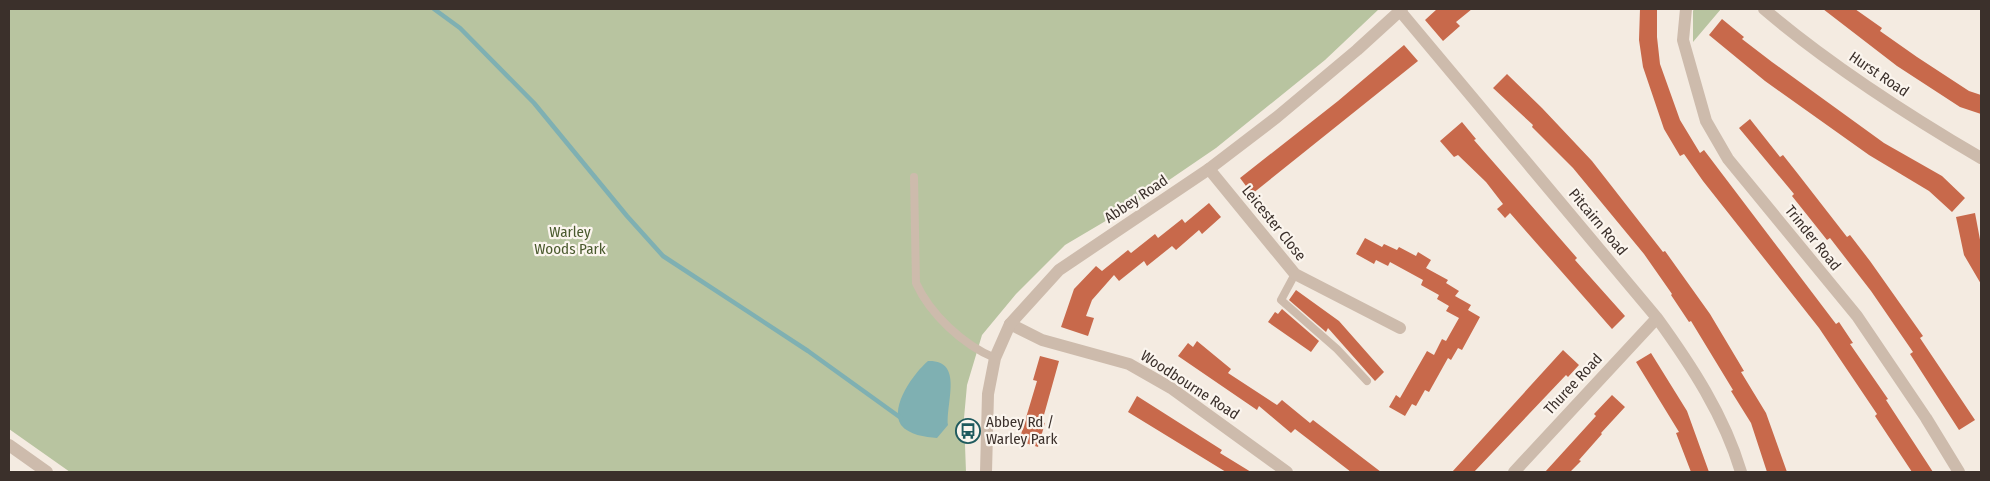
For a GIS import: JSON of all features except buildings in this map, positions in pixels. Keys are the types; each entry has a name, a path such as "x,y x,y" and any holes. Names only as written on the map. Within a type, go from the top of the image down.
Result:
{"street":[{"name":"Trinder Road","path":"1686,9 1682,40 1706,121 1728,159 1857,316 1926,418 1959,472"},
{"name":"Hurst Road","path":"1764,9 1846,72 1898,107 1981,158"},
{"name":"Abbey Road","path":"986,472 988,394 995,358 1010,324 1059,270 1209,169 1277,117 1401,10"},
{"name":"Pitcairn Road","path":"1401,10 1657,318 1684,356 1711,400 1741,472"},
{"name":"Leicester Close","path":"1209,169 1295,274 1400,328"},
{"name":"Thuree Road","path":"1514,472 1657,318"},
{"name":"Woodbourne Road","path":"1010,324 1042,340 1129,364 1171,388 1287,472"},
{"path":"9,446 47,472"}],"lane":[{"path":"914,177 916,283 922,296 940,316 978,351 995,358"},
{"path":"1295,274 1281,300 1337,349 1366,381"}],"green space":[{"name":"Warley Woods Park","path":"9,9 1379,9 1325,60 1216,148 1131,206 1065,245 1016,294 982,335 967,385 964,418 966,472 70,472 9,429"},
{"path":"1694,9 1721,9 1693,42 1693,11"}],"water":[{"path":"928,361 939,363 946,367 950,375 948,425 937,438 922,436 908,431 901,425 898,417 898,409 905,390"}],"waterway":[{"path":"434,9 460,28 534,103 627,216 663,256 808,351 901,418"}],"place":[{"name":"Abbey Rd / Warley Park","path":"968,431"}]}
